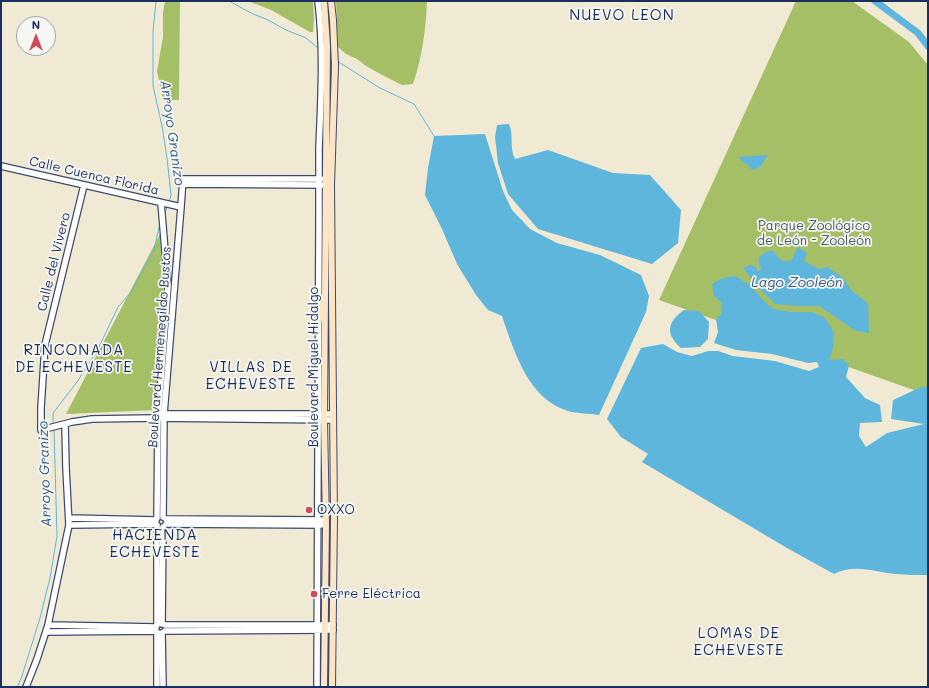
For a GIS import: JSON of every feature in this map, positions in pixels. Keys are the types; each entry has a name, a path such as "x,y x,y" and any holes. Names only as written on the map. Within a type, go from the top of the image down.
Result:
{"main road":[{"name":"Boulevard Miguel Hidalgo","path":"324,1 324,96 329,182 334,508 332,687"},
{"name":"Boulevard Miguel Hidalgo","path":"324,687 326,523 321,417 329,182 335,66 331,1"},
{"path":"319,320 325,286"}],"street":[{"path":"318,1 324,46"},
{"name":"Boulevard Miguel Hidalgo","path":"317,687 317,576 321,417 319,182 324,96"},
{"name":"Calle Cuenca Florida","path":"1,166 182,207"},
{"name":"Boulevard Hermenegildo Bustos","path":"159,417 182,207 183,182 319,182"},
{"path":"319,182 329,182"},
{"name":"Calle del Vivero","path":"65,424 44,430 41,408 45,344 84,185"},
{"path":"151,201 162,213"},
{"name":"Boulevard Hermenegildo Bustos","path":"157,687 160,628 159,417 168,286 162,213 163,203"},
{"path":"26,687 48,625 69,522 65,424 92,419 159,417 332,417"},
{"path":"69,522 326,523"},
{"path":"48,625 160,628 333,628"},
{"path":"46,632 160,628"},
{"name":"Boulevard Hermenegildo Bustos","path":"160,628 163,687"}],"green space":[{"path":"165,1 180,1 179,100 163,100 157,71 163,37 163,13"},
{"path":"248,1 313,1 313,32 310,32 271,10"},
{"path":"336,1 427,1 423,43 413,84 402,85 366,66 357,59 346,54 338,47"},
{"name":"Parque Zoológico de León - Zooleón","path":"796,1 852,1 909,42 928,65 928,395 659,300"},
{"path":"160,234 164,306 156,410 66,414"}],"water":[{"path":"509,124 512,150 515,159 548,150 613,173 650,175 681,210 678,243 652,264 538,229 508,194 498,163 495,137 497,125"},
{"path":"485,134 503,191 512,210 530,229 557,243 600,255 641,275 649,296 646,312 599,415 572,412 554,405 542,396 533,385 524,372 502,316 488,310 476,295 457,264 425,195 434,136"},
{"path":"768,155 760,167 752,170 747,164 742,162 739,157"},
{"name":"Lago Zooleón","path":"798,247 807,253 804,261 819,269 827,267 842,277 853,292 868,303 869,333 856,331 819,306 775,304 757,286 743,268 750,265 756,267 758,272 761,269 758,259 765,252 773,251 782,261 791,261"},
{"path":"735,276 750,285 773,309 792,312 812,312 825,318 834,332 833,348 829,360 843,359 849,366 846,377 865,398 880,405 882,422 860,423 859,436 866,447 887,433 924,424 891,419 893,400 921,387 928,387 928,575 896,574 865,569 849,569 834,574 787,548 642,462 648,454 621,437 607,419 641,348 663,344 677,352 692,356 708,351 718,351 733,356 775,361 809,371 819,367 817,362 808,363 772,354 736,350 714,343 718,332 716,319 721,314 722,303 714,296 712,284 723,278"},
{"path":"684,310 699,311 709,322 708,339 700,347 681,348 672,338 670,333 671,324 674,319"}],"waterway":[{"name":"Arroyo Granizo","path":"156,1 153,32 153,86 167,158 171,195 169,202"},
{"path":"229,1 286,30 306,38 318,48"},
{"path":"875,1 918,33 928,46"},
{"path":"337,61 380,88 414,104 434,136"},
{"name":"Arroyo Granizo","path":"165,213 167,207"},
{"name":"Arroyo Granizo","path":"53,424 53,413 77,382 98,349 118,307 132,291 154,250 160,223"},
{"name":"Arroyo Granizo","path":"17,687 21,679 40,618 50,578 57,536 54,429"}],"place":[{"name":"OXXO","path":"309,510"},
{"name":"Ferre Eléctrica","path":"314,594"}],"district":[{"name":"NUEVO LEON","path":"622,15"},
{"name":"RINCONADA DE ECHEVESTE","path":"74,358"},
{"name":"VILLAS DE ECHEVESTE","path":"251,376"},
{"name":"HACIENDA ECHEVESTE","path":"155,544"},
{"name":"LOMAS DE ECHEVESTE","path":"739,642"}]}
